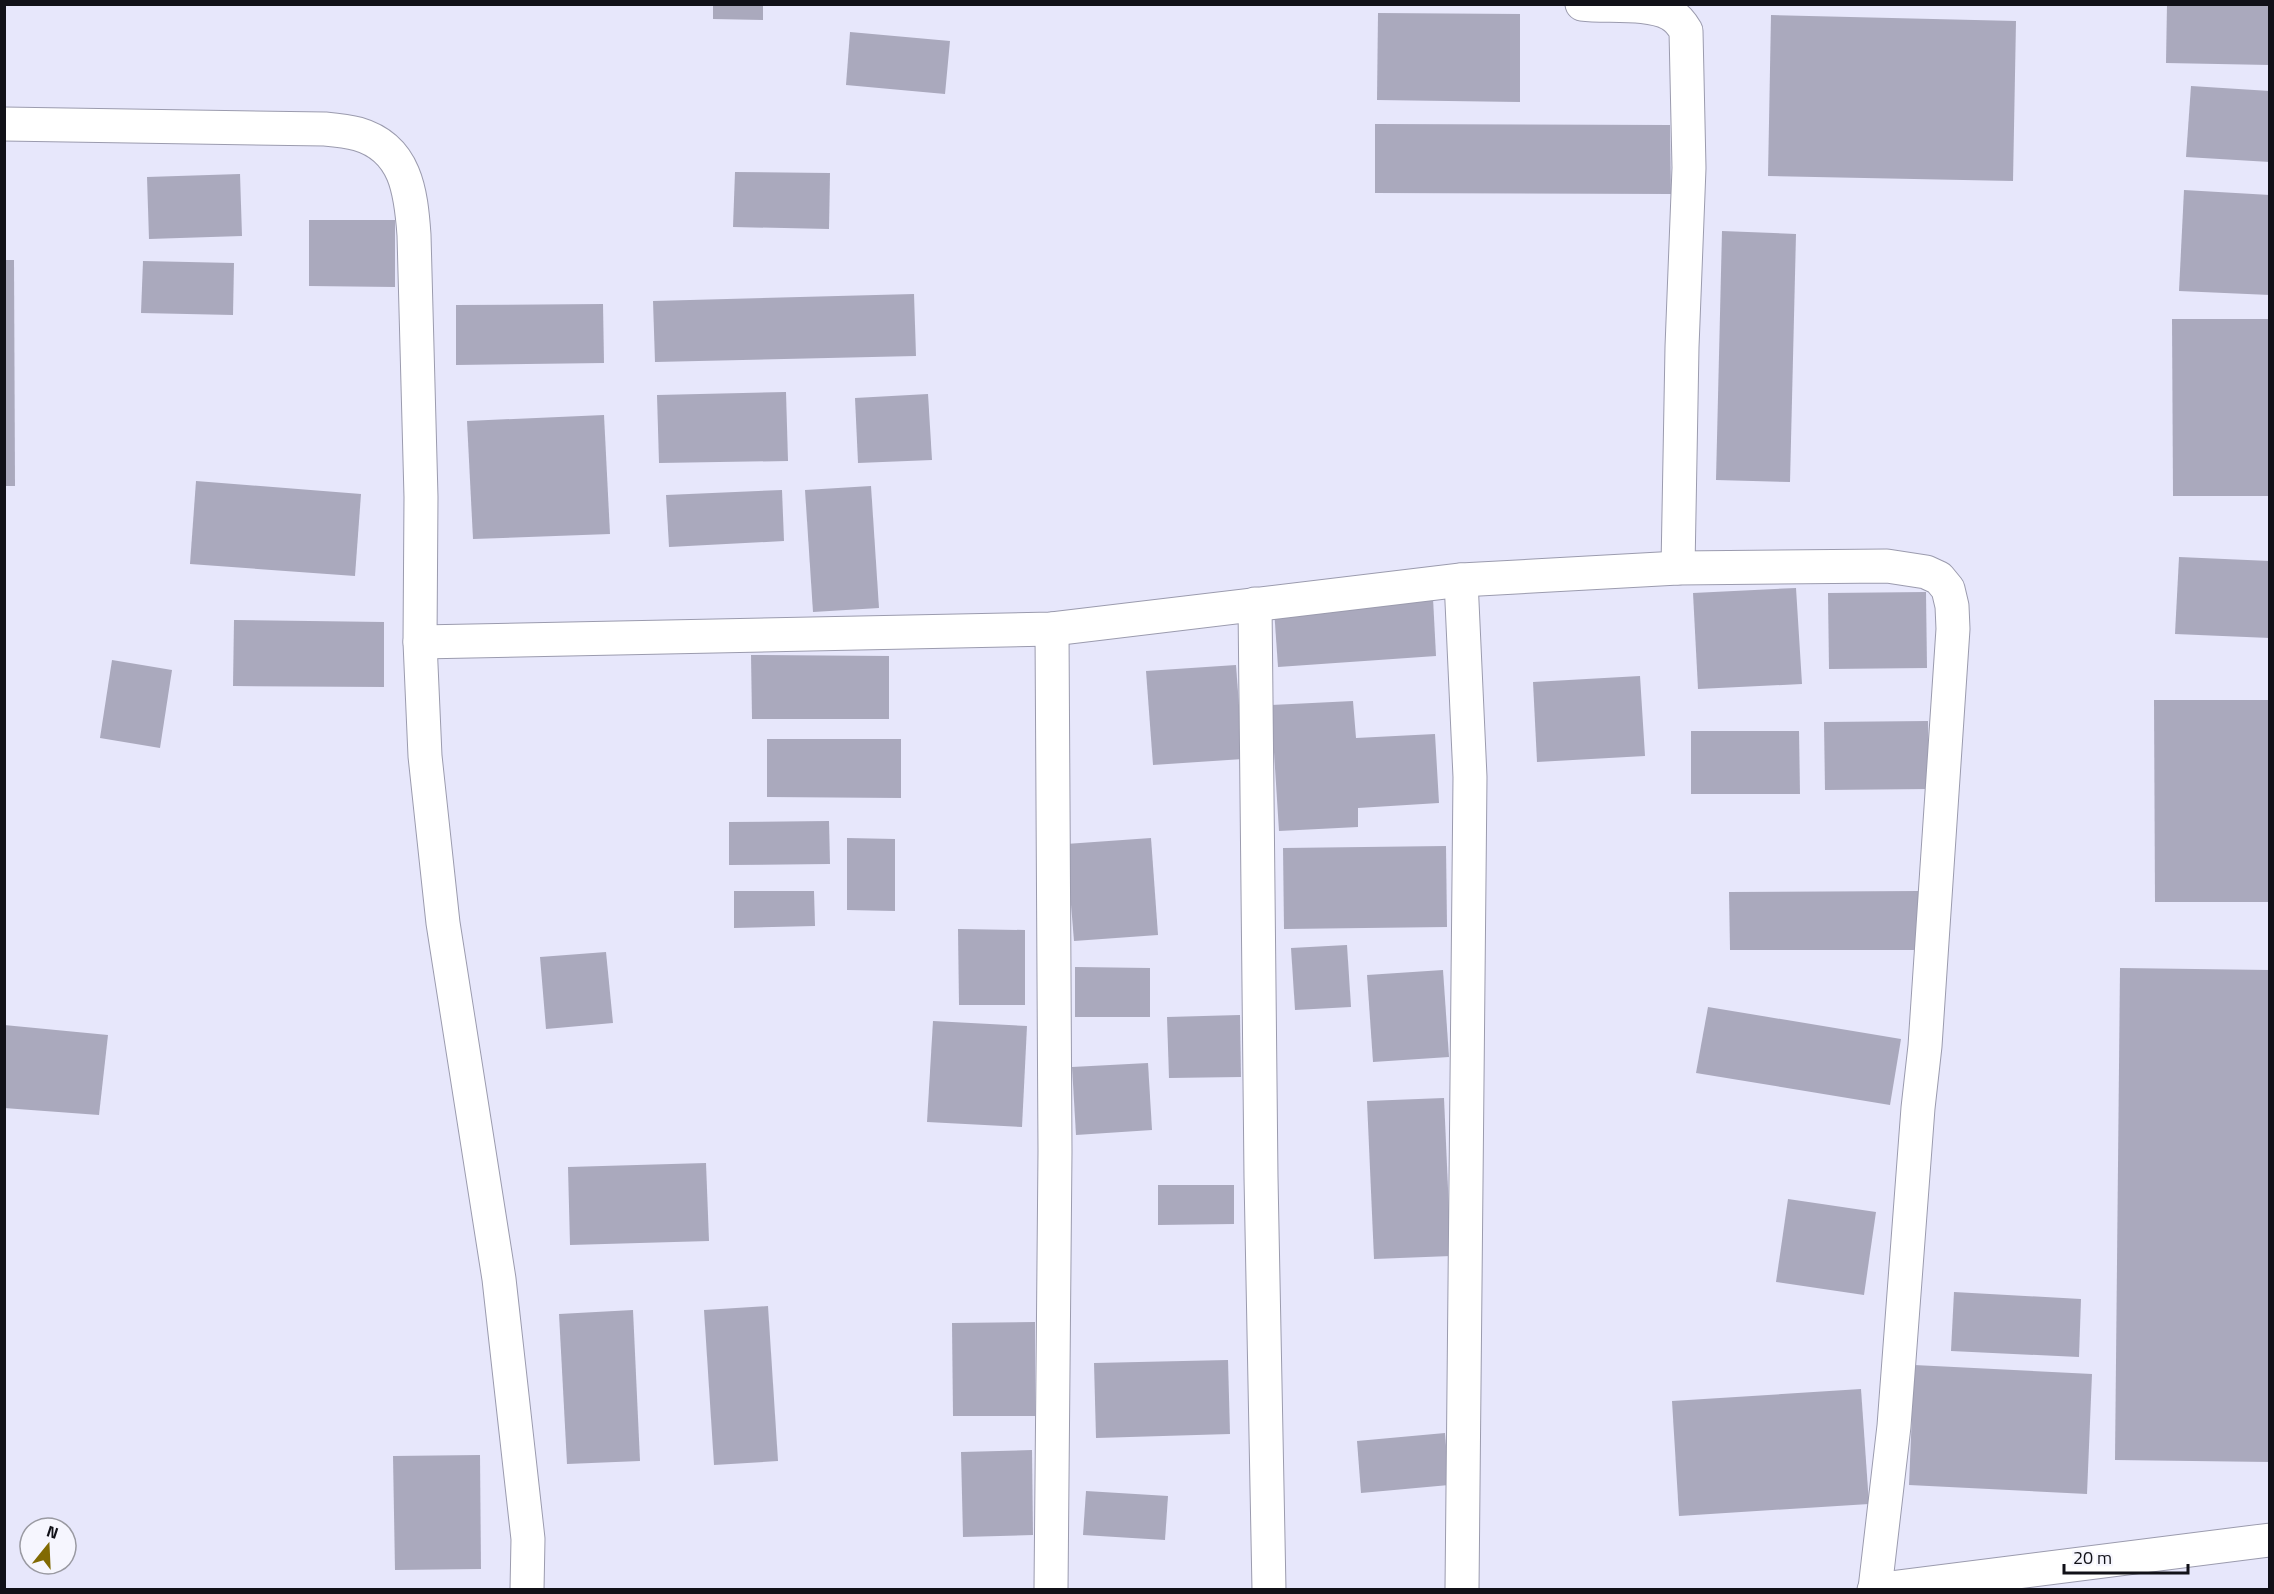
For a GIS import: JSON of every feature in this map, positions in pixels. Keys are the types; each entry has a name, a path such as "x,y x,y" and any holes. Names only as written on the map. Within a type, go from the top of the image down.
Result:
{"street":[{"path":"1582,4 1658,9 1671,14 1680,21 1686,31 1689,168 1682,347 1678,568"},
{"path":"4,124 325,129 358,134 384,146 404,172 411,196 414,235 421,497 420,642 426,756 444,923 499,1279 528,1539 527,1590"},
{"path":"420,642 1052,629 1461,580 1678,568 1887,566 1926,572 1939,578 1948,589 1952,606 1953,629 1925,1046 1913,1167 1894,1426 1874,1589 2270,1540"},
{"path":"1461,580 1470,777 1462,1590"},
{"path":"1255,604 1261,1189 1269,1590"},
{"path":"1051,1590 1055,1162 1052,629"}],"building":[{"path":"713,4 763,4 763,20 713,19"},
{"path":"2167,4 2270,4 2270,65 2166,63"},
{"path":"1378,13 1520,14 1520,102 1377,100"},
{"path":"1771,15 2016,21 2013,181 1768,176"},
{"path":"850,32 950,41 945,94 846,85"},
{"path":"2191,86 2270,91 2270,162 2186,157"},
{"path":"1375,124 1670,125 1671,194 1375,193"},
{"path":"735,172 830,173 829,229 733,227"},
{"path":"240,174 242,236 149,239 147,177"},
{"path":"2184,190 2270,195 2270,295 2179,291"},
{"path":"309,220 395,220 395,287 309,286"},
{"path":"1722,231 1796,234 1790,482 1716,480"},
{"path":"4,260 14,260 15,486 4,486"},
{"path":"143,261 234,263 233,315 141,313"},
{"path":"914,294 916,356 655,362 653,301"},
{"path":"603,304 604,363 456,365 456,305"},
{"path":"2172,319 2270,319 2270,496 2173,496"},
{"path":"786,392 788,461 659,463 657,395"},
{"path":"928,394 932,460 858,463 855,398"},
{"path":"604,415 610,534 473,539 467,421"},
{"path":"196,481 361,494 355,576 190,564"},
{"path":"871,486 879,608 813,612 805,490"},
{"path":"782,490 784,541 669,547 666,495"},
{"path":"2179,557 2270,561 2270,638 2175,634"},
{"path":"1796,588 1802,684 1698,689 1693,593"},
{"path":"1926,592 1927,668 1829,669 1828,593"},
{"path":"1433,598 1436,656 1278,667 1274,609"},
{"path":"234,620 384,622 384,687 233,686"},
{"path":"751,655 889,656 889,719 752,719"},
{"path":"112,660 172,670 160,748 100,738"},
{"path":"1236,665 1243,759 1153,765 1146,671"},
{"path":"1640,676 1645,756 1537,762 1533,682"},
{"path":"2154,700 2270,700 2270,902 2155,902"},
{"path":"1353,701 1356,738 1435,734 1439,803 1358,808 1358,827 1279,831 1271,705"},
{"path":"1928,721 1929,789 1825,790 1824,722"},
{"path":"1691,731 1799,731 1800,794 1691,794"},
{"path":"767,739 901,739 901,798 767,797"},
{"path":"829,821 830,864 729,865 729,822"},
{"path":"847,838 895,839 895,911 847,910"},
{"path":"1151,838 1158,935 1074,941 1066,844"},
{"path":"1446,846 1447,927 1284,929 1283,848"},
{"path":"734,891 814,891 815,926 734,928"},
{"path":"1919,891 1920,950 1730,950 1729,892"},
{"path":"958,929 1025,930 1025,1005 959,1005"},
{"path":"1347,945 1351,1007 1295,1010 1291,948"},
{"path":"606,952 613,1023 546,1029 540,957"},
{"path":"1075,967 1150,968 1150,1017 1075,1017"},
{"path":"2120,968 2270,970 2270,1462 2115,1460"},
{"path":"1443,970 1449,1057 1373,1062 1367,975"},
{"path":"1708,1007 1901,1039 1890,1105 1696,1073"},
{"path":"1240,1015 1241,1077 1169,1078 1167,1017"},
{"path":"933,1021 1027,1026 1022,1127 927,1122"},
{"path":"4,1025 108,1035 99,1115 4,1108"},
{"path":"1148,1063 1152,1130 1076,1135 1072,1067"},
{"path":"1444,1098 1451,1256 1374,1259 1367,1101"},
{"path":"706,1163 709,1241 570,1245 568,1167"},
{"path":"1158,1185 1234,1185 1234,1224 1158,1225"},
{"path":"1788,1199 1876,1212 1864,1295 1776,1282"},
{"path":"1954,1292 2081,1299 2079,1357 1951,1351"},
{"path":"768,1306 778,1461 714,1465 704,1310"},
{"path":"633,1310 640,1461 567,1464 559,1314"},
{"path":"1035,1322 1035,1416 953,1416 952,1323"},
{"path":"1228,1360 1230,1434 1096,1438 1094,1363"},
{"path":"1914,1365 2092,1374 2087,1494 1909,1485"},
{"path":"1861,1389 1869,1504 1679,1516 1672,1401"},
{"path":"1445,1433 1449,1485 1361,1493 1357,1441"},
{"path":"1032,1450 1033,1535 963,1537 961,1452"},
{"path":"480,1455 481,1569 395,1570 393,1456"},
{"path":"1086,1491 1168,1496 1165,1540 1083,1535"}]}
